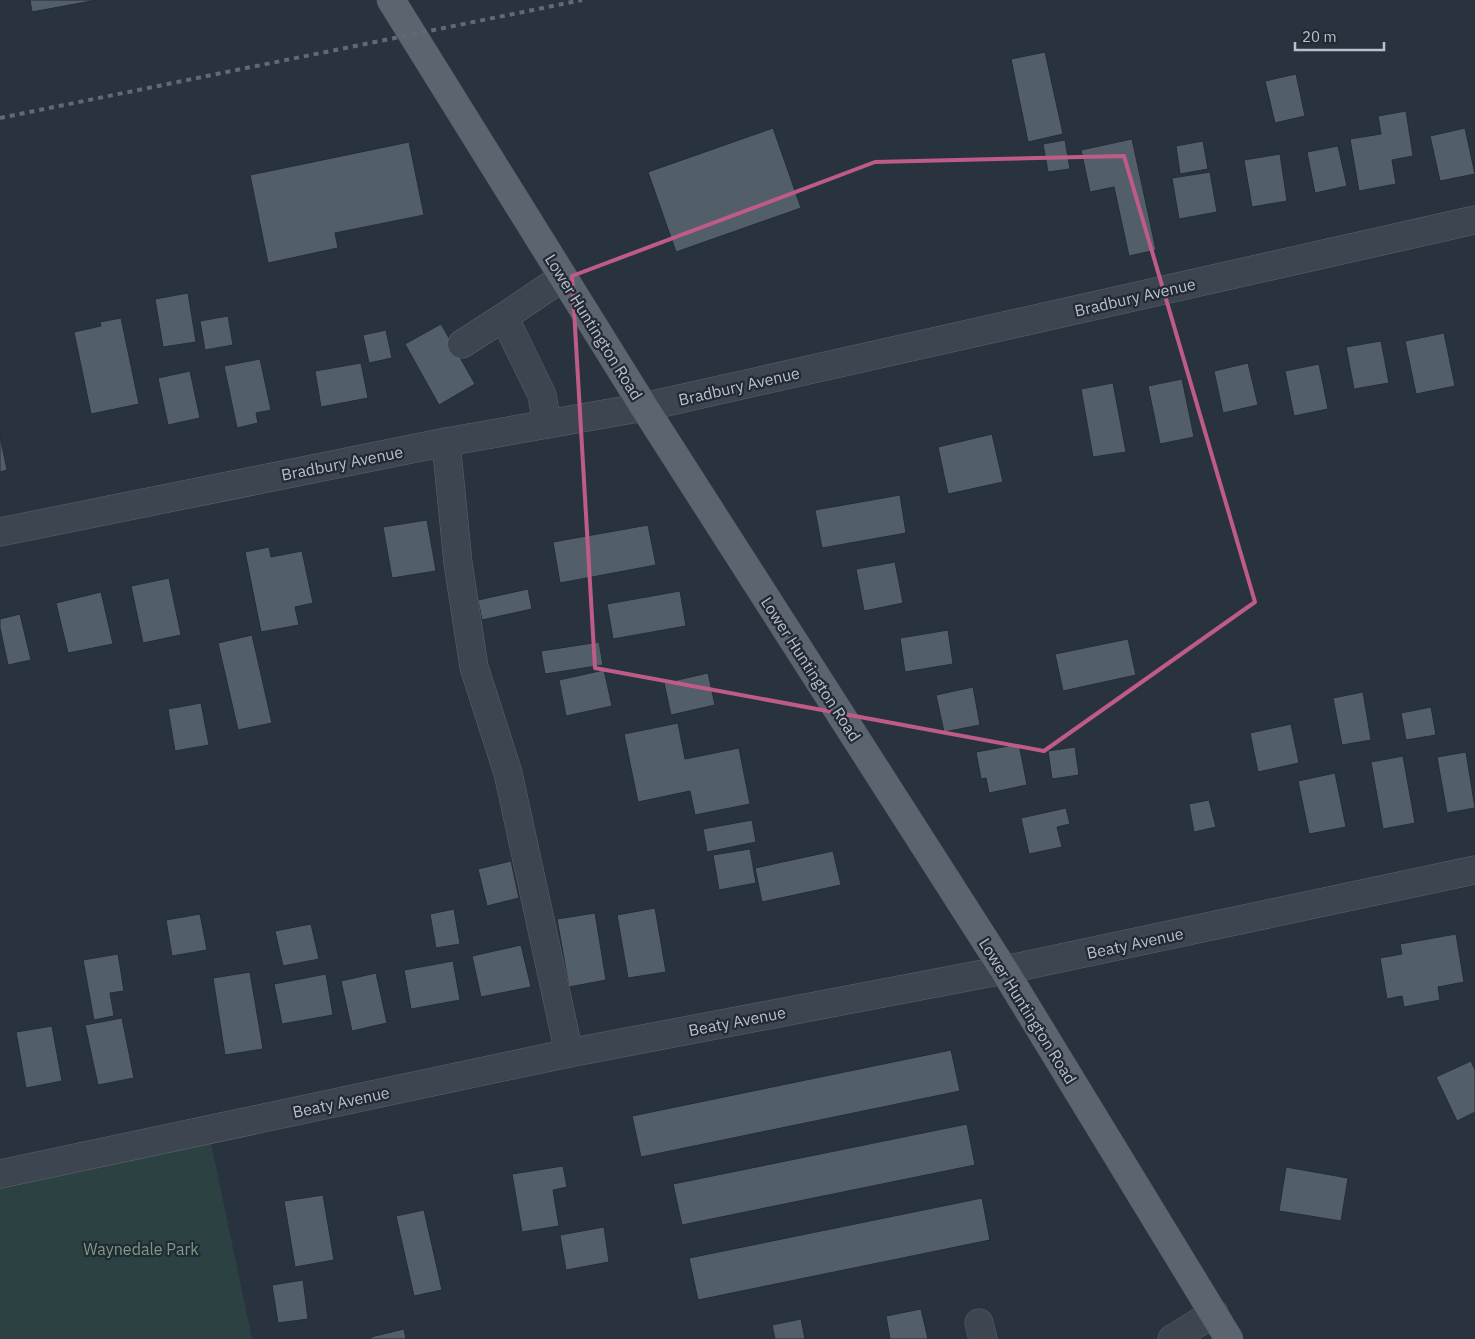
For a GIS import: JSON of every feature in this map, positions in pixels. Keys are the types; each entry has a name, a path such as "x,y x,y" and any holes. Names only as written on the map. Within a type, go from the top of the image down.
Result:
{"main road":[{"name":"Lower Huntington Road","path":"391,0 644,407 1004,970 1229,1339"}],"street":[{"name":"Bradbury Avenue","path":"0,532 446,442 644,407 1475,220"},
{"path":"462,344 563,277"},
{"path":"504,317 542,395 548,424"},
{"path":"446,442 458,563 474,667 508,773 569,1054"},
{"name":"Beaty Avenue","path":"0,1174 569,1054 1004,970 1475,870"},
{"path":"1172,1339 1214,1314"}],"highlighted area":[{"path":"1124,156 1255,602 1044,751 595,668 572,276 875,162"}],"green space":[{"name":"Waynedale Park","path":"211,1143 252,1339 0,1339 0,1187"}],"building":[{"path":"30,0 97,0 32,12"},
{"path":"1045,52 1063,134 1028,142 1011,59"},
{"path":"1296,74 1305,116 1275,123 1265,81"},
{"path":"1406,111 1413,156 1392,160 1396,184 1359,191 1350,139 1381,134 1378,116"},
{"path":"773,128 801,208 676,252 648,172"},
{"path":"1465,128 1475,174 1440,181 1430,136"},
{"path":"1132,139 1156,250 1129,256 1114,187 1090,192 1081,150"},
{"path":"1065,140 1070,169 1048,172 1043,144"},
{"path":"1203,141 1208,169 1180,174 1176,146"},
{"path":"409,142 424,215 335,233 338,248 268,263 250,175"},
{"path":"1338,146 1347,186 1315,193 1307,152"},
{"path":"1280,154 1287,201 1252,207 1244,160"},
{"path":"1210,172 1217,212 1179,219 1172,178"},
{"path":"188,293 196,342 163,347 155,299"},
{"path":"228,316 233,345 205,350 200,321"},
{"path":"121,318 139,404 91,414 74,332 101,326 100,322"},
{"path":"441,324 475,384 439,405 405,344"},
{"path":"386,330 392,358 369,363 363,335"},
{"path":"1444,333 1455,386 1416,394 1405,341"},
{"path":"1381,341 1389,383 1354,389 1346,347"},
{"path":"260,359 271,410 256,413 258,423 237,428 224,366"},
{"path":"361,363 368,398 321,407 315,371"},
{"path":"1248,363 1258,405 1223,413 1214,371"},
{"path":"1319,364 1328,409 1294,416 1285,371"},
{"path":"190,371 200,418 168,425 158,378"},
{"path":"1182,379 1194,437 1160,444 1148,386"},
{"path":"1113,383 1126,452 1093,457 1081,389"},
{"path":"992,434 1003,482 948,494 938,447"},
{"path":"0,436 7,470 0,472"},
{"path":"900,495 906,533 822,548 815,510"},
{"path":"427,520 436,571 392,578 383,527"},
{"path":"648,525 656,565 560,583 553,542"},
{"path":"269,547 271,557 302,551 313,603 295,607 299,625 261,632 245,552"},
{"path":"895,562 903,603 864,611 856,569"},
{"path":"169,578 181,635 143,643 131,586"},
{"path":"528,589 532,609 482,620 478,600"},
{"path":"680,591 686,626 613,639 607,604"},
{"path":"101,592 113,644 68,653 56,603"},
{"path":"20,614 31,660 8,665 0,628 0,619"},
{"path":"948,630 953,664 905,672 900,638"},
{"path":"252,635 272,723 238,730 218,643"},
{"path":"1128,639 1136,675 1063,691 1055,654"},
{"path":"599,642 603,665 545,674 541,651"},
{"path":"604,670 612,706 566,716 559,680"},
{"path":"708,673 715,705 671,715 664,683"},
{"path":"973,687 980,725 944,732 936,695"},
{"path":"1363,692 1371,740 1342,745 1333,698"},
{"path":"201,703 209,745 175,751 168,709"},
{"path":"1431,707 1436,735 1406,740 1401,713"},
{"path":"678,723 685,759 739,748 750,804 695,815 690,791 638,802 624,734"},
{"path":"1291,724 1299,763 1258,772 1250,733"},
{"path":"1019,744 1027,785 989,793 986,778 981,779 976,752"},
{"path":"1075,747 1079,775 1052,779 1048,751"},
{"path":"1466,752 1475,808 1447,813 1437,757"},
{"path":"1403,756 1415,823 1383,829 1371,762"},
{"path":"1335,773 1346,827 1309,834 1298,781"},
{"path":"1209,800 1216,827 1194,832 1189,804"},
{"path":"1066,808 1070,824 1057,827 1062,847 1029,854 1021,818"},
{"path":"752,820 756,842 707,852 703,829"},
{"path":"750,849 756,883 719,890 713,855"},
{"path":"833,851 841,885 762,902 755,868"},
{"path":"511,861 519,898 487,906 478,869"},
{"path":"655,908 666,972 628,978 617,915"},
{"path":"454,909 460,944 436,948 430,914"},
{"path":"595,913 606,980 569,987 557,919"},
{"path":"200,914 207,950 172,956 166,920"},
{"path":"311,924 319,959 283,966 275,931"},
{"path":"1456,934 1464,982 1438,987 1440,1000 1404,1007 1402,996 1387,999 1380,958 1402,954 1400,944"},
{"path":"521,945 531,987 481,997 472,956"},
{"path":"118,954 124,991 110,993 114,1016 94,1020 83,960"},
{"path":"453,961 460,1000 411,1009 404,970"},
{"path":"250,972 263,1049 225,1055 213,978"},
{"path":"376,973 387,1023 352,1031 341,981"},
{"path":"326,974 333,1015 282,1024 274,984"},
{"path":"122,1018 134,1078 98,1085 85,1025"},
{"path":"52,1026 62,1081 26,1088 16,1032"},
{"path":"951,1050 960,1091 641,1157 632,1116"},
{"path":"1471,1061 1475,1070 1475,1112 1457,1121 1436,1077"},
{"path":"967,1124 975,1165 682,1225 673,1184"},
{"path":"563,1166 567,1187 553,1190 559,1226 522,1232 512,1174"},
{"path":"1286,1167 1348,1178 1341,1221 1279,1211"},
{"path":"323,1195 334,1260 295,1267 284,1201"},
{"path":"982,1198 990,1240 698,1300 689,1258"},
{"path":"424,1210 442,1290 414,1296 396,1216"},
{"path":"604,1227 609,1262 566,1270 560,1235"},
{"path":"303,1280 308,1319 278,1323 272,1285"},
{"path":"921,1309 928,1339 890,1339 886,1316"},
{"path":"801,1319 805,1339 775,1339 772,1325"},
{"path":"404,1329 406,1339 371,1339 371,1337"}],"railway":[{"path":"0,118 582,0"}]}
